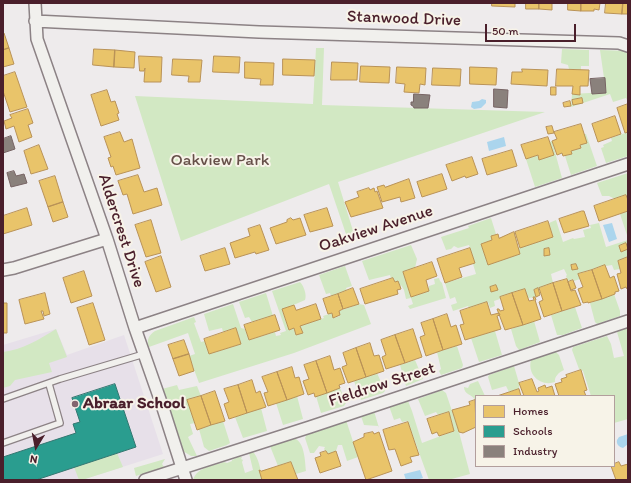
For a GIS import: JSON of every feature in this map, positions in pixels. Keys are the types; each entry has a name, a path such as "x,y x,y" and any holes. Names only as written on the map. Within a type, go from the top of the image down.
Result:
{"street":[{"name":"Aldercrest Drive","path":"35,3 37,39 108,239 135,328 186,480"},
{"name":"Stanwood Drive","path":"35,21 258,32 619,43 628,46"},
{"name":"Oakview Avenue","path":"135,328 628,164"},
{"path":"3,270 108,239"},
{"name":"Fieldrow Street","path":"145,480 310,427 628,321"}],"lane":[{"path":"3,399 144,354"},
{"path":"3,443 60,423 49,384"}],"shaded area":[{"name":"Abraar School","path":"56,329 67,355 124,335 163,454 82,480 3,480 3,345"}],"green space":[{"name":"Oakview Park","path":"316,48 324,48 322,105 545,112 338,182 354,234 347,237 329,184 181,241 135,96 313,104"},
{"path":"562,49 589,50 589,66 581,66 581,70 569,69 568,65 561,63"},
{"path":"600,50 628,51 628,102 626,98 613,102 610,94 571,107 572,94 606,92"},
{"path":"628,132 628,156 606,163 601,148 604,147 603,145 612,141 611,138"},
{"path":"584,134 586,134 597,166 571,175 565,156 572,154 571,151 581,148 580,145"},
{"path":"552,141 562,178 535,187 526,159 538,155 539,159"},
{"path":"628,173 628,200 626,195 615,199 609,196 602,196 597,183"},
{"path":"628,211 628,238 620,214"},
{"path":"491,218 496,234 491,236 492,240 481,244 488,264 520,254 518,248 553,237 549,223 556,220 563,242 573,238 585,237 583,230 591,228 590,225 599,223 606,247 628,240 628,257 618,261 620,269 614,270 612,265 605,265 578,274 580,279 574,281 573,279 568,281 564,269 551,274 553,283 534,290 536,297 528,298 525,289 500,297 500,299 494,301 495,306 490,308 488,302 453,311 451,305 457,303 455,297 450,299 445,283 476,274 473,264 475,263 469,245 458,248 454,246 451,249 446,250 441,237 469,228 468,226"},
{"path":"411,245 417,259 415,268 403,272 411,297 429,291 429,286 435,284 434,279 439,278 446,298 410,309 408,306 413,304 411,298 406,299 404,290 398,281 395,282 394,278 391,279 390,275 369,280 362,261"},
{"path":"345,266 352,286 346,288 347,291 331,296 330,293 326,294 319,275"},
{"path":"300,282 305,291 305,300 282,310 289,330 294,328 296,335 303,333 300,326 324,318 323,316 332,313 334,318 340,316 339,311 359,304 364,305 371,324 294,353 199,383 189,356 195,354 188,333 149,347 149,338 155,331 194,317 196,322 194,323 201,342 205,341 209,354 241,344 236,328 223,332 222,328 209,331 204,314 233,304 241,328 245,329 249,340 275,332 276,336 281,335 280,333 286,331 272,291"},
{"path":"266,293 273,316 252,322 249,317 245,318 239,302"},
{"path":"614,294 620,311 620,316 597,324 595,322 590,303"},
{"path":"575,307 582,328 563,335 557,335 551,315"},
{"path":"534,321 540,342 519,350 516,346 511,329"},
{"path":"628,328 628,419 615,423 615,395 591,395 583,371 579,369 572,350 573,347 607,336 611,344 614,358 624,356 617,332"},
{"path":"56,329 67,357 49,363 52,372 15,380 10,386 3,388 3,352 24,346"},
{"path":"495,331 502,355 479,362 471,338"},
{"path":"457,346 463,365 462,368 441,375 439,371 441,369 437,352"},
{"path":"556,352 559,355 564,370 557,375 555,382 545,383 540,381 533,375 530,365 531,360"},
{"path":"415,360 423,379 406,386 400,365"},
{"path":"514,366 519,383 519,389 509,392 506,386 492,390 488,377 489,375"},
{"path":"377,373 385,391 361,400 354,381"},
{"path":"478,381 485,395 475,395 475,400 464,390 464,387 468,388 470,384"},
{"path":"177,385 179,390 197,386 201,396 188,400 195,423 190,424 193,434 188,437 197,456 191,456 183,451 162,389"},
{"path":"340,388 346,403 344,406 321,413 316,396"},
{"path":"442,390 446,393 459,432 470,474 448,480 429,480 408,422 402,422 400,418 394,420 389,406 408,401 422,443 454,431 449,412 438,415 436,412 425,416 418,399"},
{"path":"297,396 303,419 283,425 276,403"},
{"path":"261,408 267,431 243,438 235,417"},
{"path":"374,411 379,428 378,426 364,425 361,416"},
{"path":"347,420 358,457 347,461 342,445 338,445 336,451 328,454 324,449 325,447 319,446 314,453 310,453 305,438 307,434"},
{"path":"223,421 230,443 209,451 204,447 199,429"},
{"path":"294,438 298,440 302,448 305,458 306,471 296,474 291,462 278,466 270,446"},
{"path":"252,451 258,460 262,480 193,480 198,472 210,466 224,462 227,463 238,457 242,457 241,459 243,460 242,462 245,473 253,470 249,453"},
{"path":"117,453 123,467 79,480 74,467"},
{"path":"165,459 162,464 164,467 136,476 134,468"}],"water":[{"path":"482,99 486,100 486,103 481,108 474,109 471,107 472,102"},
{"path":"504,137 506,146 489,151 487,142"},
{"path":"612,223 617,239 609,242 603,225"},
{"path":"628,434 628,444 623,448 620,447 617,444 617,440 619,437"},
{"path":"420,470 423,478 406,480 404,474"}],"building: Homes":[{"path":"492,3 515,3 515,7 492,6"},
{"path":"526,3 539,3 539,9 526,9"},
{"path":"539,3 552,3 552,10 539,9"},
{"path":"568,3 581,3 581,11 568,10"},
{"path":"581,3 600,3 599,10 594,9 594,11 581,11"},
{"path":"606,3 623,3 622,14 605,13"},
{"path":"623,3 628,3 628,14 622,14"},
{"path":"3,33 9,48 3,50"},
{"path":"9,48 14,64 3,67 3,50"},
{"path":"94,49 115,50 114,67 93,65"},
{"path":"115,50 135,52 134,68 114,67"},
{"path":"139,56 162,57 161,82 144,82 145,68 144,71 140,71"},
{"path":"214,56 240,57 239,73 213,72"},
{"path":"173,59 202,60 200,82 188,82 189,76 172,75"},
{"path":"283,59 315,60 314,76 283,75"},
{"path":"245,62 274,63 273,85 260,85 261,79 245,78"},
{"path":"332,62 358,63 357,80 331,80"},
{"path":"361,66 390,67 389,83 360,82"},
{"path":"397,67 426,68 425,85 420,84 419,93 404,92 405,84 396,83"},
{"path":"470,67 497,68 496,85 470,84"},
{"path":"433,68 461,69 460,86 432,85"},
{"path":"522,69 548,70 547,86 511,84 512,72 522,72"},
{"path":"557,69 589,70 588,86 580,86 580,95 572,94 573,86 556,86"},
{"path":"15,72 27,107 10,112 3,91 3,76"},
{"path":"551,87 556,87 556,95 551,95"},
{"path":"107,90 111,102 115,101 119,113 117,114 119,120 101,126 91,95"},
{"path":"582,98 583,103 573,105 572,100"},
{"path":"570,101 571,106 564,107 563,103"},
{"path":"628,104 628,132 625,133 617,108"},
{"path":"28,109 33,123 28,125 32,137 19,142 14,126 6,129 4,121 12,118 10,115"},
{"path":"615,116 621,134 598,142 592,124"},
{"path":"581,124 587,143 580,145 581,148 571,151 572,154 563,156 562,153 557,155 552,141 557,139 554,132"},
{"path":"552,126 554,133 548,134 546,127"},
{"path":"120,132 124,142 132,139 140,168 116,175 108,158 111,157 104,137"},
{"path":"548,137 554,155 539,160 538,155 526,159 521,145"},
{"path":"39,145 48,169 31,174 24,151"},
{"path":"512,150 517,166 487,175 482,159"},
{"path":"472,157 478,174 466,178 465,176 452,181 446,165"},
{"path":"442,174 447,189 422,197 417,182"},
{"path":"138,175 144,192 157,188 162,205 133,214 127,194 123,195 118,181"},
{"path":"55,176 63,202 48,207 39,181"},
{"path":"409,179 415,198 401,202 400,197 382,202 377,187 384,185 385,187"},
{"path":"369,188 370,190 374,188 375,192 377,191 383,208 351,217 345,202 359,197 357,192"},
{"path":"626,195 628,200 628,211 599,221 594,206"},
{"path":"63,202 68,217 53,222 48,207"},
{"path":"27,208 32,225 3,234 3,216"},
{"path":"327,208 333,226 310,232 304,215"},
{"path":"584,211 589,226 564,233 559,219"},
{"path":"291,218 293,220 300,218 306,235 276,244 270,228 287,222 287,220"},
{"path":"151,220 161,253 146,257 135,225"},
{"path":"548,221 553,237 520,248 515,232"},
{"path":"260,225 269,250 256,254 255,252 235,258 230,243 250,236 248,229"},
{"path":"514,232 520,254 488,265 481,244 492,240 491,236 498,234 499,238"},
{"path":"626,243 628,249 621,252 619,246"},
{"path":"225,248 230,264 205,271 200,256"},
{"path":"470,248 475,263 459,268 462,277 445,283 437,259"},
{"path":"549,248 550,255 544,256 544,249"},
{"path":"161,256 171,287 156,292 145,262"},
{"path":"628,257 628,288 627,289 626,287 621,289 617,274 621,273 618,261"},
{"path":"432,262 437,276 426,280 429,291 411,297 403,272"},
{"path":"576,264 578,269 572,270 571,265"},
{"path":"605,265 610,278 614,276 619,291 602,299 592,270"},
{"path":"592,270 602,299 583,303 578,289 583,287 578,274"},
{"path":"84,271 92,296 71,303 63,278"},
{"path":"393,278 395,282 398,281 401,289 397,290 398,294 365,304 360,289"},
{"path":"567,279 571,291 575,290 581,305 562,311 553,283"},
{"path":"573,280 576,288 571,290 568,282"},
{"path":"553,283 562,311 544,317 539,302 543,300 539,288"},
{"path":"496,285 498,290 491,292 490,287"},
{"path":"353,288 359,304 343,309 338,294"},
{"path":"538,288 540,295 536,297 534,290"},
{"path":"525,289 529,301 534,300 533,297 535,297 541,319 523,325 512,293"},
{"path":"45,293 50,314 44,316 43,311 41,311 44,319 25,324 19,300"},
{"path":"512,293 523,325 505,330 497,309 500,311 504,310 500,297"},
{"path":"338,294 343,309 339,311 340,315 333,318 332,313 328,314 323,299"},
{"path":"487,302 491,315 499,313 500,315 497,316 501,329 465,340 460,325 464,324 460,311"},
{"path":"3,303 7,303 7,333 3,333"},
{"path":"93,303 105,340 89,345 77,308"},
{"path":"316,304 321,319 300,326 303,333 296,335 294,328 289,330 282,309 294,305 296,310"},
{"path":"447,314 451,327 456,325 462,344 443,350 433,319"},
{"path":"275,315 280,330 249,340 244,325"},
{"path":"433,319 443,350 426,356 420,337 425,335 421,323"},
{"path":"236,328 241,344 209,354 204,339"},
{"path":"413,329 422,357 405,363 395,335"},
{"path":"395,335 405,363 386,369 382,357 386,355 381,340"},
{"path":"184,340 189,354 173,359 168,345"},
{"path":"370,343 374,356 379,355 384,371 366,377 356,348"},
{"path":"356,348 366,377 348,383 342,367 347,365 343,353"},
{"path":"189,354 194,371 179,376 173,359"},
{"path":"330,356 334,370 340,368 345,383 339,385 340,388 327,393 316,361"},
{"path":"316,361 327,393 315,397 314,393 308,395 303,381 309,379 304,365"},
{"path":"292,367 295,378 299,377 304,394 287,400 277,372"},
{"path":"581,370 587,390 584,391 586,395 559,395 555,384 562,382 561,379 567,377 566,375"},
{"path":"277,372 287,400 268,406 264,393 268,392 262,377"},
{"path":"532,379 537,392 539,391 538,388 545,385 546,388 552,386 555,395 524,395 519,383"},
{"path":"252,380 256,393 260,391 266,407 247,413 238,385"},
{"path":"238,385 247,413 229,419 224,404 229,402 224,389"},
{"path":"519,389 521,395 500,395"},
{"path":"215,391 225,421 211,425 201,396"},
{"path":"201,396 211,425 197,430 187,400"},
{"path":"475,400 475,427 463,433 459,432 452,410 470,405 469,402"},
{"path":"449,412 454,431 439,436 437,432 432,434 427,419"},
{"path":"408,422 419,455 410,457 412,462 401,466 395,449 389,450 383,430"},
{"path":"373,432 374,434 379,432 392,471 366,480 353,442 364,437 364,434"},
{"path":"326,451 328,454 336,451 341,466 320,473 315,458 321,456 320,453"},
{"path":"291,462 298,480 262,480 259,470 261,471"},
{"path":"619,462 621,466 628,464 628,480 616,480 611,467 615,467 615,464"}],"building: Schools":[{"path":"115,384 136,447 36,480 3,480 3,457 76,433 73,424 80,422 72,398"}],"building: Industry":[{"path":"605,78 606,93 592,94 590,79"},
{"path":"494,89 508,90 507,108 494,107"},
{"path":"414,94 430,95 428,108 414,108 411,105"},
{"path":"11,136 15,149 3,153 3,139"},
{"path":"14,171 16,176 24,174 27,183 11,187 7,173"}],"place":[{"name":"Abraar School","path":"75,404"}]}
